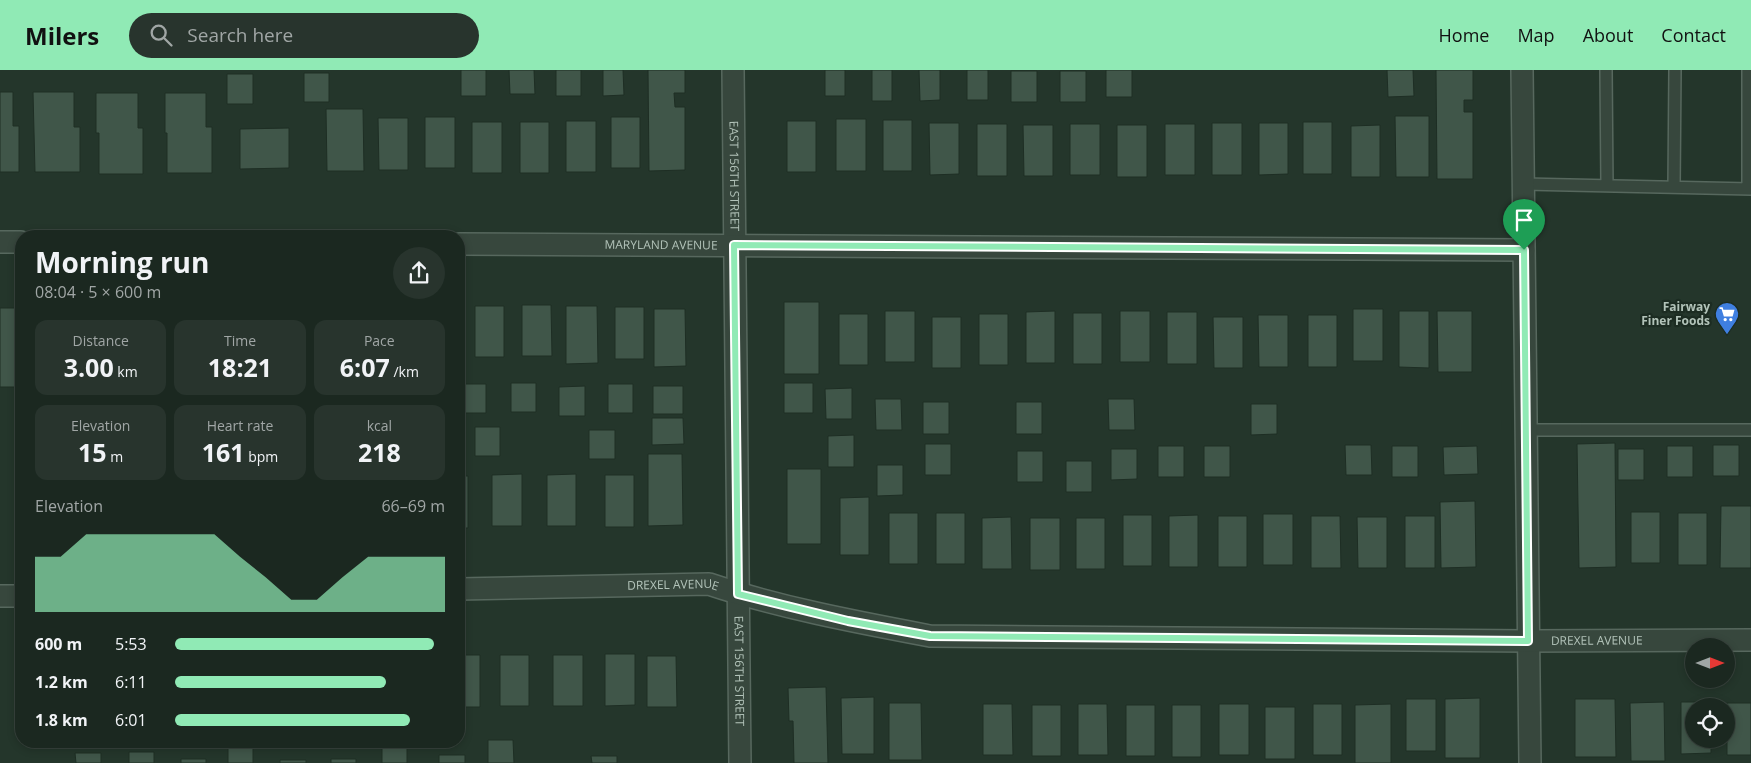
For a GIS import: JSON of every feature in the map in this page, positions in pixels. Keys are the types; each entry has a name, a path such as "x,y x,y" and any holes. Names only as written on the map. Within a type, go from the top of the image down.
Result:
{"street":[{"name":"EAST 156TH STREET","path":"733,70 740,763"},
{"path":"1522,70 1530,763"},
{"path":"0,242 15,242"},
{"name":"MARYLAND AVENUE","path":"465,244 1524,250"},
{"name":"DREXEL AVENUE","path":"465,588 709,584 738,594 848,621 930,636 1528,641 1751,640"},
{"path":"0,596 15,596"}],"lane":[{"path":"1606,70 1606,186"},
{"path":"1674,187 1675,70"},
{"path":"1523,184 1749,188 1748,70"},
{"path":"1526,430 1751,430"}],"building":[{"path":"461,70 486,70 486,96 461,96"},
{"path":"509,70 534,70 535,94 510,94"},
{"path":"556,70 581,70 581,96 556,96"},
{"path":"603,70 623,70 624,95 603,96"},
{"path":"648,70 685,70 685,93 674,93 675,107 685,107 685,170 649,171"},
{"path":"825,70 845,70 845,96 825,96"},
{"path":"872,70 892,70 892,101 872,101"},
{"path":"919,70 940,70 940,100 920,101"},
{"path":"967,70 988,70 988,100 967,100"},
{"path":"1106,70 1132,70 1132,97 1106,97"},
{"path":"1387,70 1413,70 1414,96 1388,97"},
{"path":"1436,70 1473,70 1473,100 1464,100 1464,112 1473,112 1473,179 1437,179"},
{"path":"1011,71 1037,71 1037,102 1011,102"},
{"path":"1060,71 1086,71 1086,102 1060,102"},
{"path":"304,73 329,73 329,102 304,102"},
{"path":"227,74 253,74 253,104 227,104"},
{"path":"0,92 13,92 13,126 19,126 19,172 0,172"},
{"path":"33,92 74,92 74,127 80,127 80,172 35,172"},
{"path":"96,93 138,93 138,128 143,128 143,174 99,174 99,133 96,133"},
{"path":"165,93 206,93 206,127 212,127 212,173 167,173"},
{"path":"326,109 363,109 364,171 327,171"},
{"path":"1395,116 1429,116 1429,177 1396,177"},
{"path":"425,117 455,117 455,168 425,168"},
{"path":"611,117 640,117 640,168 611,168"},
{"path":"378,118 408,118 408,170 379,170"},
{"path":"836,119 866,119 866,171 836,171"},
{"path":"883,120 912,120 912,171 883,171"},
{"path":"566,121 596,121 596,172 566,172"},
{"path":"787,121 816,121 816,172 787,172"},
{"path":"472,122 502,122 502,173 472,173"},
{"path":"520,122 549,122 549,173 520,173"},
{"path":"1303,122 1332,122 1332,174 1303,174"},
{"path":"929,123 959,123 959,174 930,175"},
{"path":"1212,123 1242,123 1242,175 1212,175"},
{"path":"1259,123 1288,123 1288,174 1259,175"},
{"path":"977,124 1007,124 1007,176 977,176"},
{"path":"1070,124 1100,124 1100,175 1070,175"},
{"path":"1165,124 1195,124 1195,175 1165,175"},
{"path":"1023,125 1053,125 1053,176 1024,176"},
{"path":"1117,125 1147,125 1147,177 1117,177"},
{"path":"1380,125 1380,177 1351,177 1351,126"},
{"path":"289,128 289,168 240,169 240,129"},
{"path":"784,302 819,302 819,374 784,374"},
{"path":"522,305 551,305 552,356 522,356"},
{"path":"475,306 504,306 504,357 475,357"},
{"path":"566,306 597,306 598,363 566,364"},
{"path":"615,307 644,307 644,359 615,359"},
{"path":"0,308 15,308 15,387 0,387"},
{"path":"654,309 685,309 686,366 654,367"},
{"path":"1353,309 1383,309 1383,361 1353,361"},
{"path":"885,311 915,311 915,362 885,362"},
{"path":"1055,311 1055,363 1026,363 1026,312"},
{"path":"1120,311 1150,311 1150,362 1120,362"},
{"path":"1399,311 1429,311 1429,368 1399,367"},
{"path":"1437,311 1472,311 1472,372 1438,372"},
{"path":"1167,312 1197,312 1197,364 1167,364"},
{"path":"1073,313 1102,313 1102,364 1073,364"},
{"path":"839,314 868,314 868,365 839,365"},
{"path":"979,314 1008,314 1008,365 979,365"},
{"path":"1258,315 1288,315 1288,367 1259,367"},
{"path":"1308,315 1337,315 1337,367 1308,367"},
{"path":"932,317 961,317 961,368 932,368"},
{"path":"1213,317 1243,317 1243,368 1214,368"},
{"path":"511,383 536,383 536,412 511,412"},
{"path":"784,383 813,383 813,413 784,413"},
{"path":"465,384 486,384 486,413 465,413"},
{"path":"608,384 633,384 633,413 608,413"},
{"path":"585,386 585,416 559,416 559,387"},
{"path":"653,386 683,386 683,414 653,414"},
{"path":"852,388 852,419 826,419 825,389"},
{"path":"875,399 901,399 902,430 876,430"},
{"path":"1108,399 1134,399 1135,430 1109,430"},
{"path":"923,402 949,402 949,434 923,434"},
{"path":"1016,402 1042,402 1042,434 1016,434"},
{"path":"1251,404 1277,404 1277,434 1251,435"},
{"path":"652,418 683,418 684,444 652,445"},
{"path":"475,427 500,427 500,456 475,456"},
{"path":"589,430 615,430 615,459 589,459"},
{"path":"854,435 854,467 828,467 828,436"},
{"path":"1615,443 1616,567 1579,568 1577,444"},
{"path":"925,444 951,444 951,475 925,475"},
{"path":"1345,445 1371,445 1372,475 1346,475"},
{"path":"1713,445 1739,445 1739,476 1713,476"},
{"path":"1158,446 1184,446 1184,477 1158,477"},
{"path":"1204,446 1230,446 1230,477 1204,477"},
{"path":"1392,446 1418,446 1418,477 1392,477"},
{"path":"1477,446 1478,474 1444,475 1443,447"},
{"path":"1667,446 1693,446 1693,477 1667,477"},
{"path":"1111,449 1137,449 1137,479 1111,480"},
{"path":"1618,449 1644,449 1644,480 1618,480"},
{"path":"1017,451 1043,451 1043,482 1017,482"},
{"path":"648,454 682,454 683,525 648,526"},
{"path":"1066,461 1092,461 1092,492 1066,492"},
{"path":"877,465 903,465 903,495 877,496"},
{"path":"787,469 821,469 821,544 787,544"},
{"path":"522,474 522,526 492,526 492,475"},
{"path":"576,474 576,526 547,526 547,475"},
{"path":"605,475 634,475 634,527 605,527"},
{"path":"465,476 468,476 468,528 465,528"},
{"path":"869,497 869,555 840,555 840,498"},
{"path":"1475,501 1476,567 1441,568 1440,502"},
{"path":"1721,506 1751,506 1751,568 1720,568"},
{"path":"1631,512 1660,512 1660,563 1631,563"},
{"path":"889,513 918,513 918,564 889,564"},
{"path":"936,513 965,513 965,564 936,564"},
{"path":"1678,513 1707,513 1707,565 1678,565"},
{"path":"1263,514 1293,514 1293,565 1263,565"},
{"path":"1123,515 1152,515 1152,566 1123,566"},
{"path":"1198,515 1198,567 1169,567 1169,516"},
{"path":"1218,516 1247,516 1247,567 1218,567"},
{"path":"1311,516 1340,516 1341,568 1311,568"},
{"path":"1405,516 1435,516 1435,568 1405,568"},
{"path":"1011,517 1012,569 982,569 982,518"},
{"path":"1357,517 1387,517 1387,568 1358,568"},
{"path":"1030,518 1060,518 1060,570 1030,570"},
{"path":"1076,518 1105,518 1105,569 1076,569"},
{"path":"605,654 635,654 635,705 605,706"},
{"path":"465,655 480,655 480,707 465,707"},
{"path":"500,655 529,655 529,706 500,706"},
{"path":"553,655 583,655 583,706 553,706"},
{"path":"647,656 676,656 677,707 647,707"},
{"path":"826,687 828,763 794,763 793,721 789,721 788,688"},
{"path":"874,697 874,754 842,754 841,698"},
{"path":"1480,698 1480,758 1445,758 1445,699"},
{"path":"1406,699 1436,699 1436,751 1406,751"},
{"path":"1575,699 1615,699 1616,757 1575,757"},
{"path":"1664,702 1665,761 1631,761 1630,703"},
{"path":"1681,702 1685,702 1685,748 1711,748 1711,753 1681,754"},
{"path":"889,703 921,703 922,760 889,760"},
{"path":"1735,703 1751,703 1751,755 1727,755 1727,748 1735,748"},
{"path":"983,704 1012,704 1013,755 983,755"},
{"path":"1078,704 1107,704 1108,755 1078,755"},
{"path":"1219,704 1249,704 1249,755 1219,755"},
{"path":"1313,704 1342,704 1342,755 1313,755"},
{"path":"1391,704 1391,763 1355,763 1355,705"},
{"path":"1032,705 1061,705 1061,756 1032,756"},
{"path":"1126,705 1155,705 1155,756 1126,756"},
{"path":"1172,705 1201,705 1201,757 1172,757"},
{"path":"1265,707 1295,707 1295,759 1265,759"},
{"path":"488,740 513,740 514,763 488,763"},
{"path":"228,748 253,748 253,763 228,763"},
{"path":"382,748 407,748 407,763 382,763"},
{"path":"129,752 154,752 154,763 129,763"},
{"path":"75,753 101,753 101,763 76,763"},
{"path":"439,755 465,755 465,763 439,763"},
{"path":"591,756 617,756 617,763 592,763"},
{"path":"181,759 206,759 206,763 181,763"},
{"path":"331,759 356,759 356,763 331,763"},
{"path":"280,760 306,760 306,763 280,763"}],"place":[{"name":"Fairway Finer Foods","path":"1727,335"}],"route":[{"path":"734,245 1524,250 1528,641 930,636 848,621 738,594 734,245"}]}
